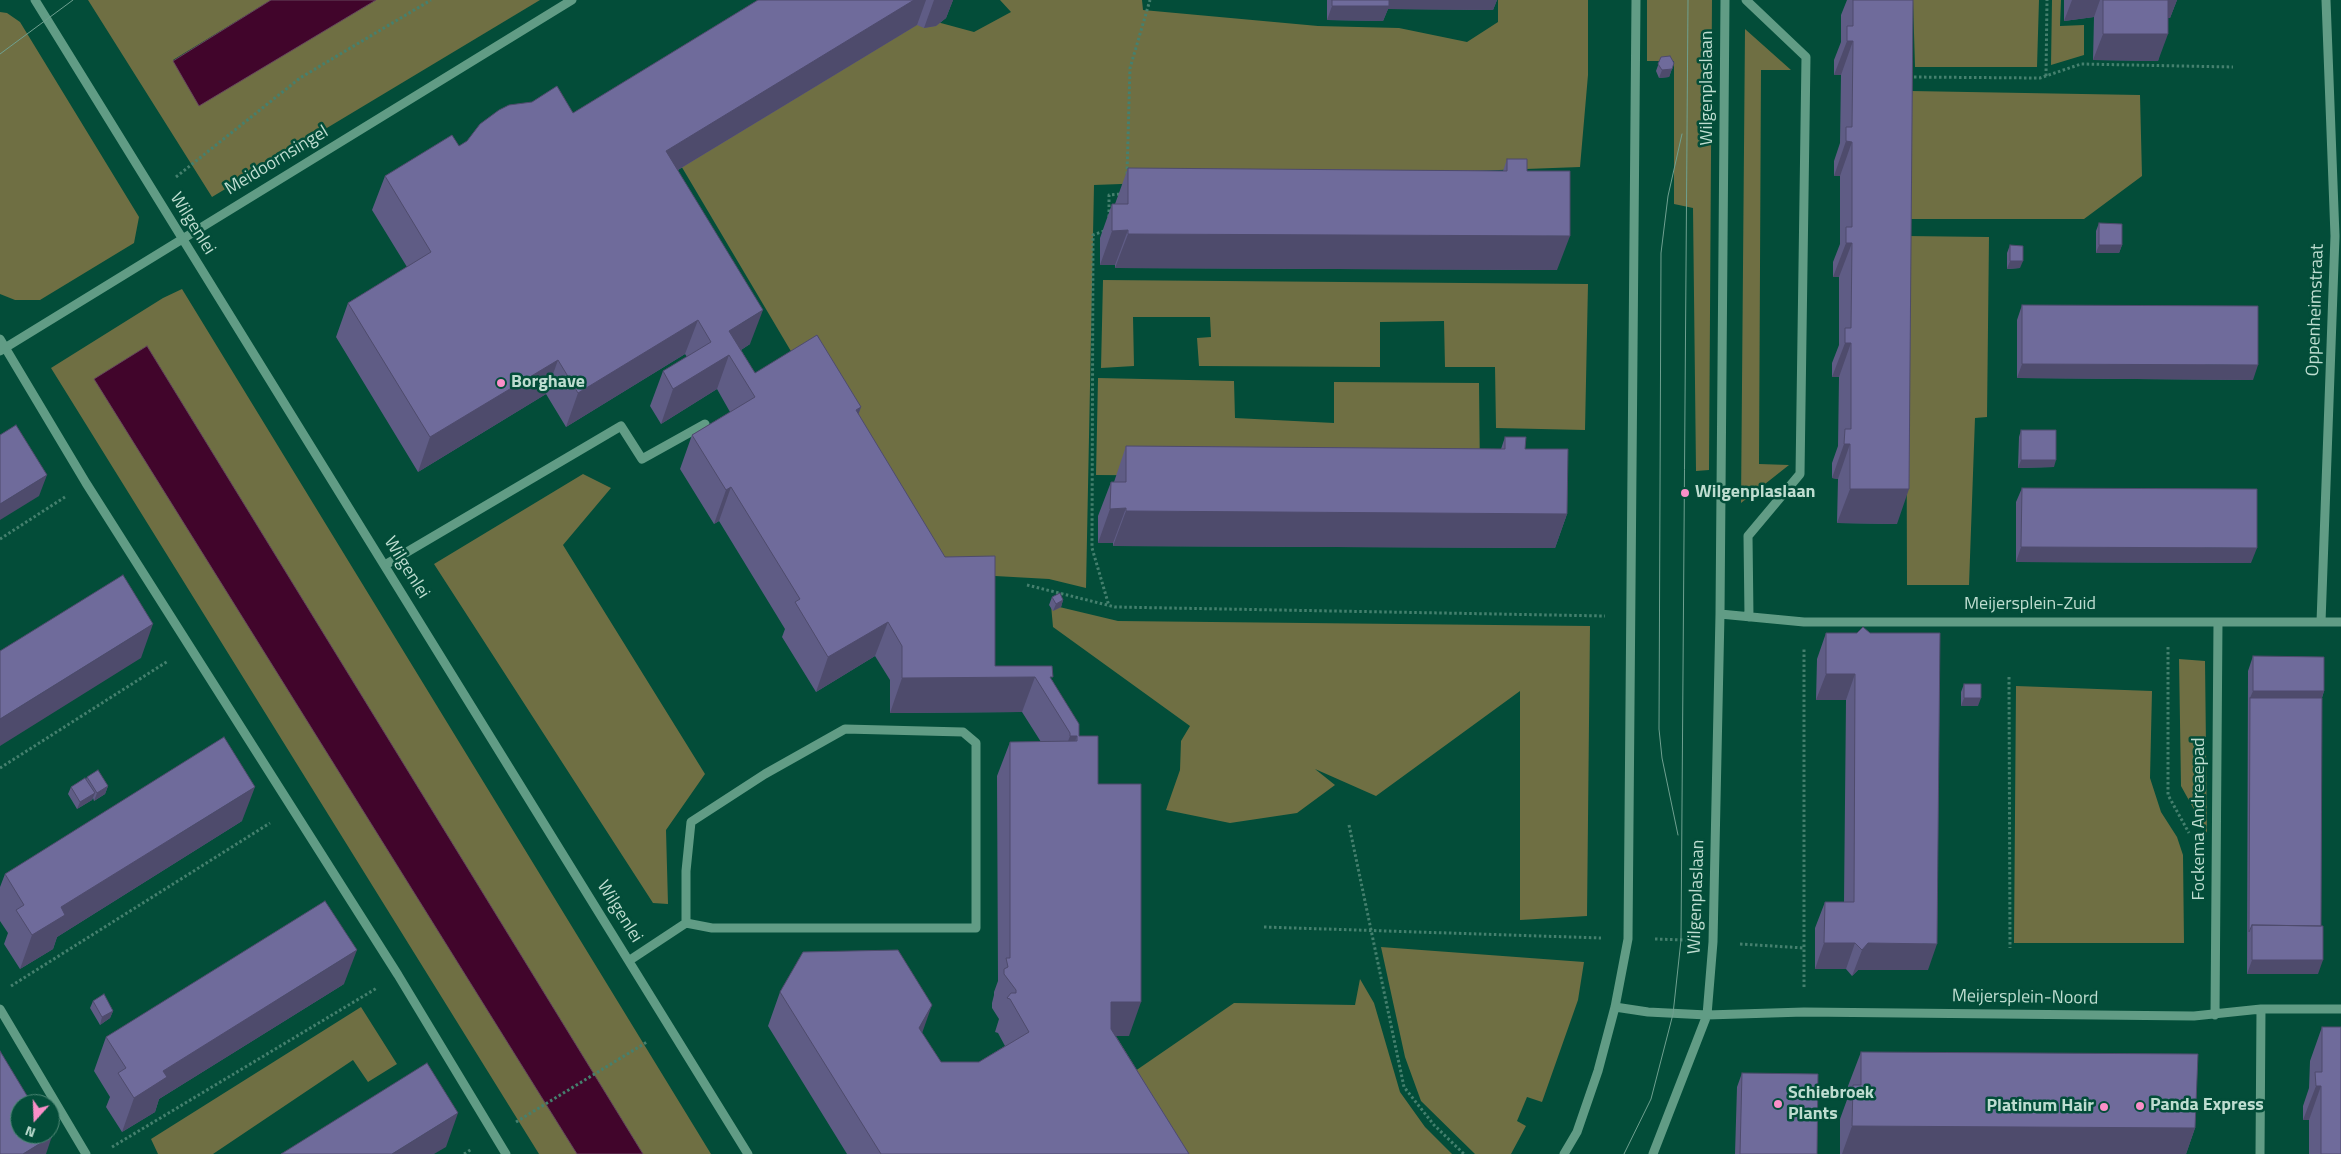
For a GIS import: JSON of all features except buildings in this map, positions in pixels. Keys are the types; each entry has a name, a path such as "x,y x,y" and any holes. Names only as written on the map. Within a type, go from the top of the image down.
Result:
{"street":[{"name":"Wilgenlei","path":"34,0 630,960 669,1028 748,1154"},
{"name":"Meidoornsingel","path":"3,349 572,0"},
{"path":"1564,1154 1576,1132 1598,1071 1615,1007 1628,939 1636,0"},
{"name":"Wilgenplaslaan","path":"1653,1154 1707,1015 1713,942 1720,614 1725,0"},
{"path":"1746,0 1806,58 1800,474 1748,536 1749,617"},
{"name":"Oppenheimstraat","path":"2321,622 2335,236 2326,0"},
{"path":"0,339 3,349 86,483 398,975 506,1154"},
{"path":"385,565 621,426 642,459 705,424"},
{"name":"Meijersplein-Zuid","path":"1720,614 1804,622 2341,622"},
{"name":"Fockema Andreaepad","path":"2215,1016 2218,622"},
{"path":"630,960 686,923 712,928 976,928 976,743 963,732 845,729 765,774 691,822 686,871 686,923"},
{"path":"1615,1007 1648,1012 1707,1015"},
{"name":"Meijersplein-Noord","path":"1707,1015 1804,1012 2215,1016 2261,1009 2341,1008"},
{"path":"0,1009 86,1154"},
{"path":"2260,1154 2261,1009"}],"path":[{"path":"154,194 300,78 432,0"},
{"path":"1127,184 1130,68 1150,0"},
{"path":"2046,76 2047,0"},
{"path":"1908,68 1908,77 2040,78 2082,64 2233,67"},
{"path":"1109,221 1109,195 1127,194"},
{"path":"1108,229 1093,235 1092,548 1109,606"},
{"path":"0,539 86,483"},
{"path":"1027,585 1109,606 1631,616"},
{"path":"1804,622 1804,1012"},
{"path":"2168,622 2168,795 2191,838"},
{"path":"0,768 190,646"},
{"path":"2010,677 2010,948"},
{"path":"8,988 292,809"},
{"path":"1349,825 1404,1087 1434,1125 1464,1154"},
{"path":"1264,927 1713,942 1804,948"},
{"path":"109,1149 398,975"},
{"path":"526,1116 669,1028"}],"shaded area":[{"path":"88,0 271,0 173,60 199,105 376,0 540,0 212,197"},
{"path":"271,0 376,0 199,106 173,61"},
{"path":"1000,0 1142,0 1143,10 1318,26 1399,28 1467,42 1498,22 1498,0 1588,0 1588,75 1580,167 1094,185 1086,588 1049,579 977,575 916,575 792,353 680,164 915,16 974,32 1011,12"},
{"path":"1647,0 1712,0 1709,470 1696,471 1693,208 1674,204 1674,61 1647,61"},
{"path":"1913,0 2039,0 2037,67 1915,67"},
{"path":"2052,0 2061,0 2060,26 2084,25 2084,55 2051,65"},
{"path":"0,12 7,13 20,22 139,217 134,243 40,300 15,300 0,294"},
{"path":"1745,29 1791,70 1761,70 1759,464 1789,465 1741,503"},
{"path":"1911,91 2140,95 2142,176 2084,219 1909,219"},
{"path":"1906,236 1989,237 1987,417 1975,418 1969,585 1907,585"},
{"path":"1103,280 1588,284 1585,430 1496,428 1495,367 1445,367 1444,321 1380,322 1380,367 1199,366 1197,338 1211,337 1210,317 1133,317 1134,366 1101,368"},
{"path":"182,289 711,1154 643,1154 147,346 95,379 577,1154 539,1154 51,368 163,298"},
{"path":"147,346 643,1154 577,1154 94,379"},
{"path":"1098,378 1234,381 1235,418 1334,423 1334,382 1479,383 1480,478 1096,475"},
{"path":"583,474 611,488 563,545 705,774 666,830 668,904 653,903 434,564"},
{"path":"1051,605 1118,621 1590,626 1587,916 1520,920 1520,691 1376,796 1315,769 1335,785 1297,813 1230,823 1166,810 1180,770 1181,741 1190,726 1053,627"},
{"path":"2179,659 2205,661 2207,833 2181,786"},
{"path":"2016,686 2152,691 2150,778 2161,812 2177,837 2183,855 2184,943 2014,943"},
{"path":"1381,947 1584,962 1578,1000 1542,1102 1527,1097 1517,1121 1526,1126 1511,1154 1475,1154 1421,1101 1405,1057"},
{"path":"1360,979 1374,1003 1400,1092 1425,1127 1452,1154 1147,1154 1109,1089 1234,1003 1355,1005"},
{"path":"361,1007 397,1064 368,1082 353,1060 213,1154 158,1154 151,1139"}],"tram line":[{"path":"0,54 73,0"},
{"path":"1624,1154 1651,1099 1673,1014 1681,940 1688,0"},
{"path":"1678,835 1662,758 1659,729 1661,253 1668,196 1682,134"}],"place":[{"name":"Borghave","path":"501,383"},
{"name":"Wilgenplaslaan","path":"1685,493"},
{"name":"Schiebroek Plants","path":"1778,1104"},
{"name":"Panda Express","path":"2140,1106"},
{"name":"Platinum Hair","path":"2104,1107"}]}
